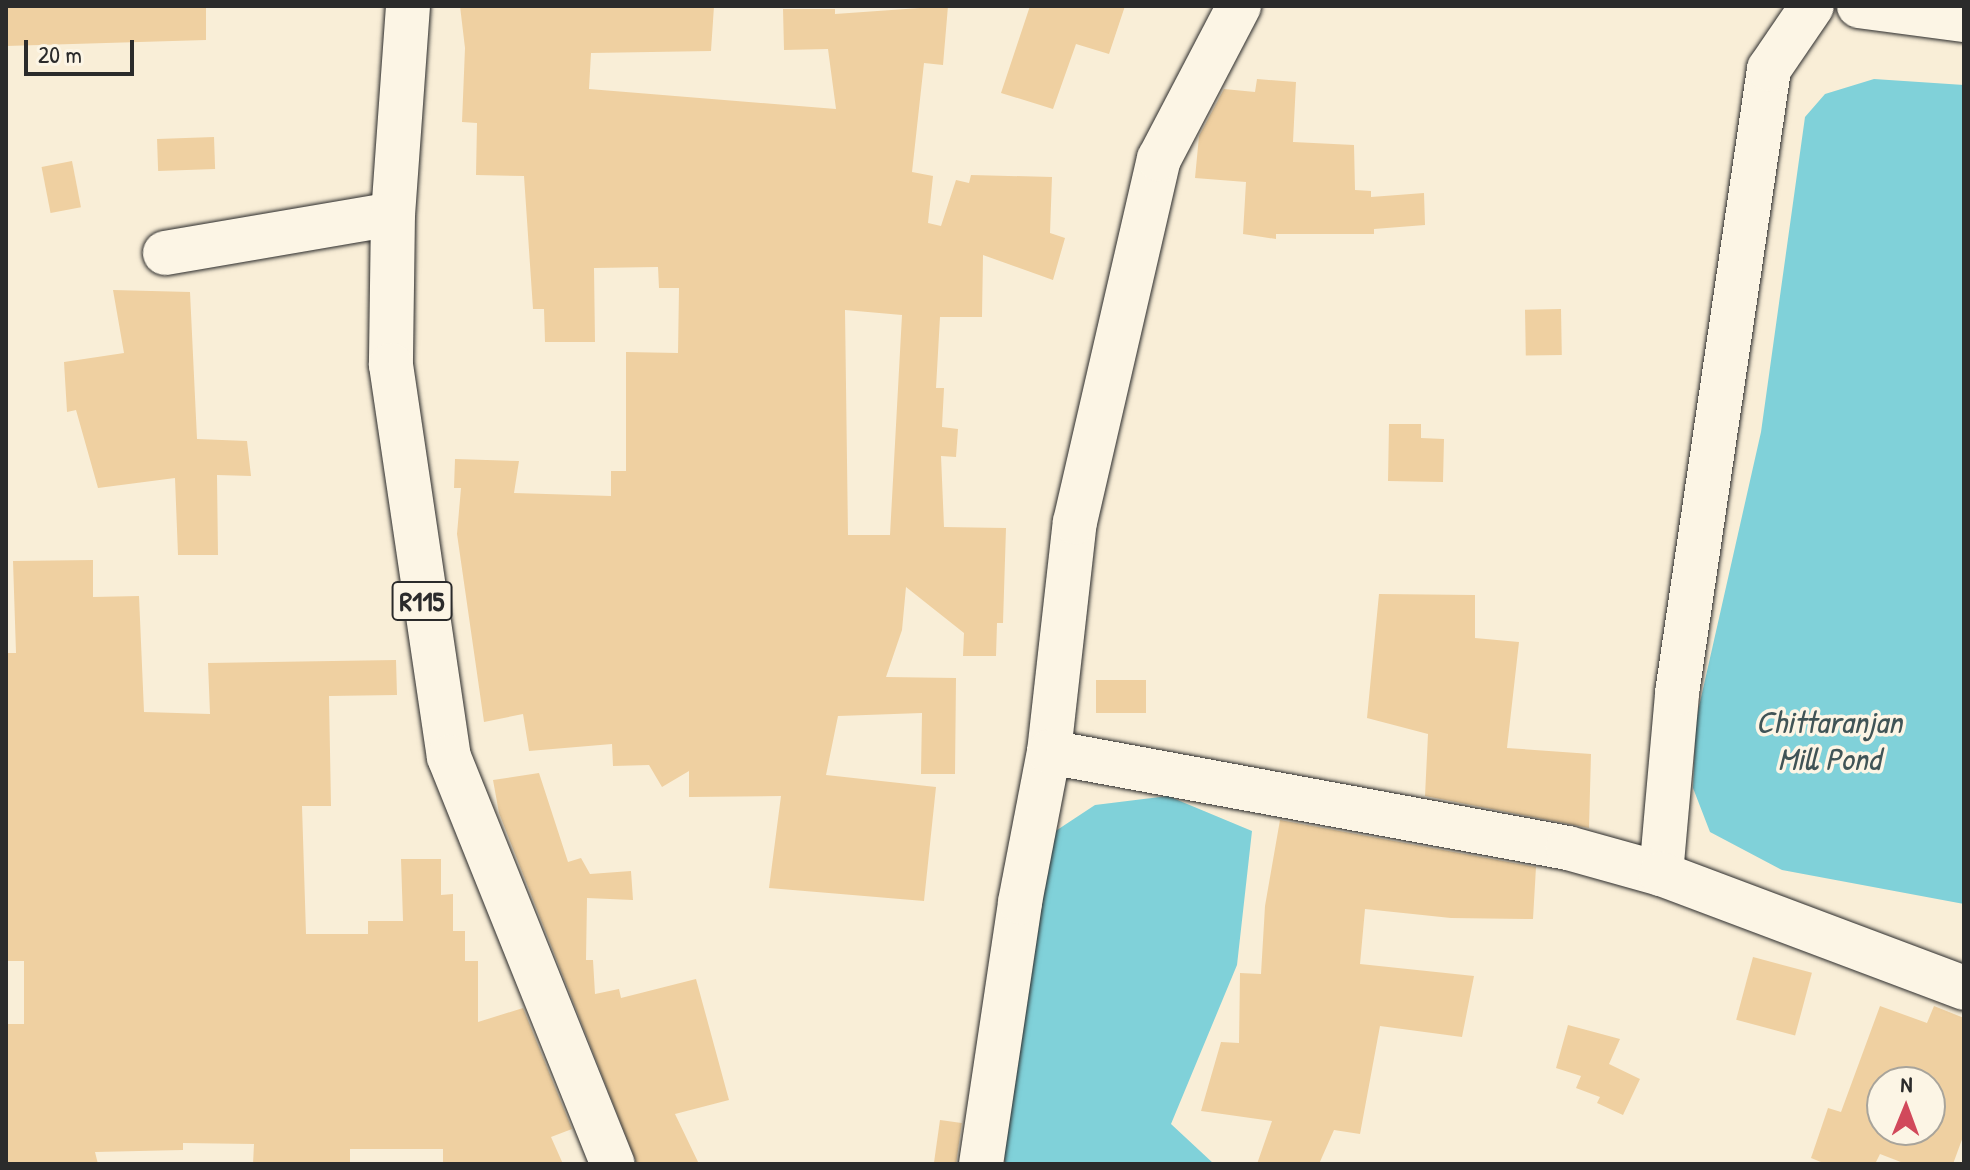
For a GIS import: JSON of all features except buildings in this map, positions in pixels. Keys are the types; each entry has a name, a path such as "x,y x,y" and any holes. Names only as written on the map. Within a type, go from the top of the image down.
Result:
{"street":[{"name":"R115","path":"408,6 393,214 391,365 449,757 613,1164"},
{"path":"981,1164 1020,902 1049,752 1075,522 1159,159 1239,6"},
{"path":"1661,874 1677,693 1769,69 1812,6"},
{"path":"1859,6 1964,20"},
{"path":"165,253 393,214"},
{"path":"1049,752 1568,848 1661,874 1964,988"}],"water":[{"name":"Chittaranjan Mill Pond","path":"1874,79 1964,85 1964,904 1782,870 1710,832 1693,788 1696,720 1761,432 1805,117 1825,94"},
{"path":"1168,796 1252,831 1237,965 1171,1124 1214,1164 1005,1164 1002,1125 1051,834 1095,805"}]}
